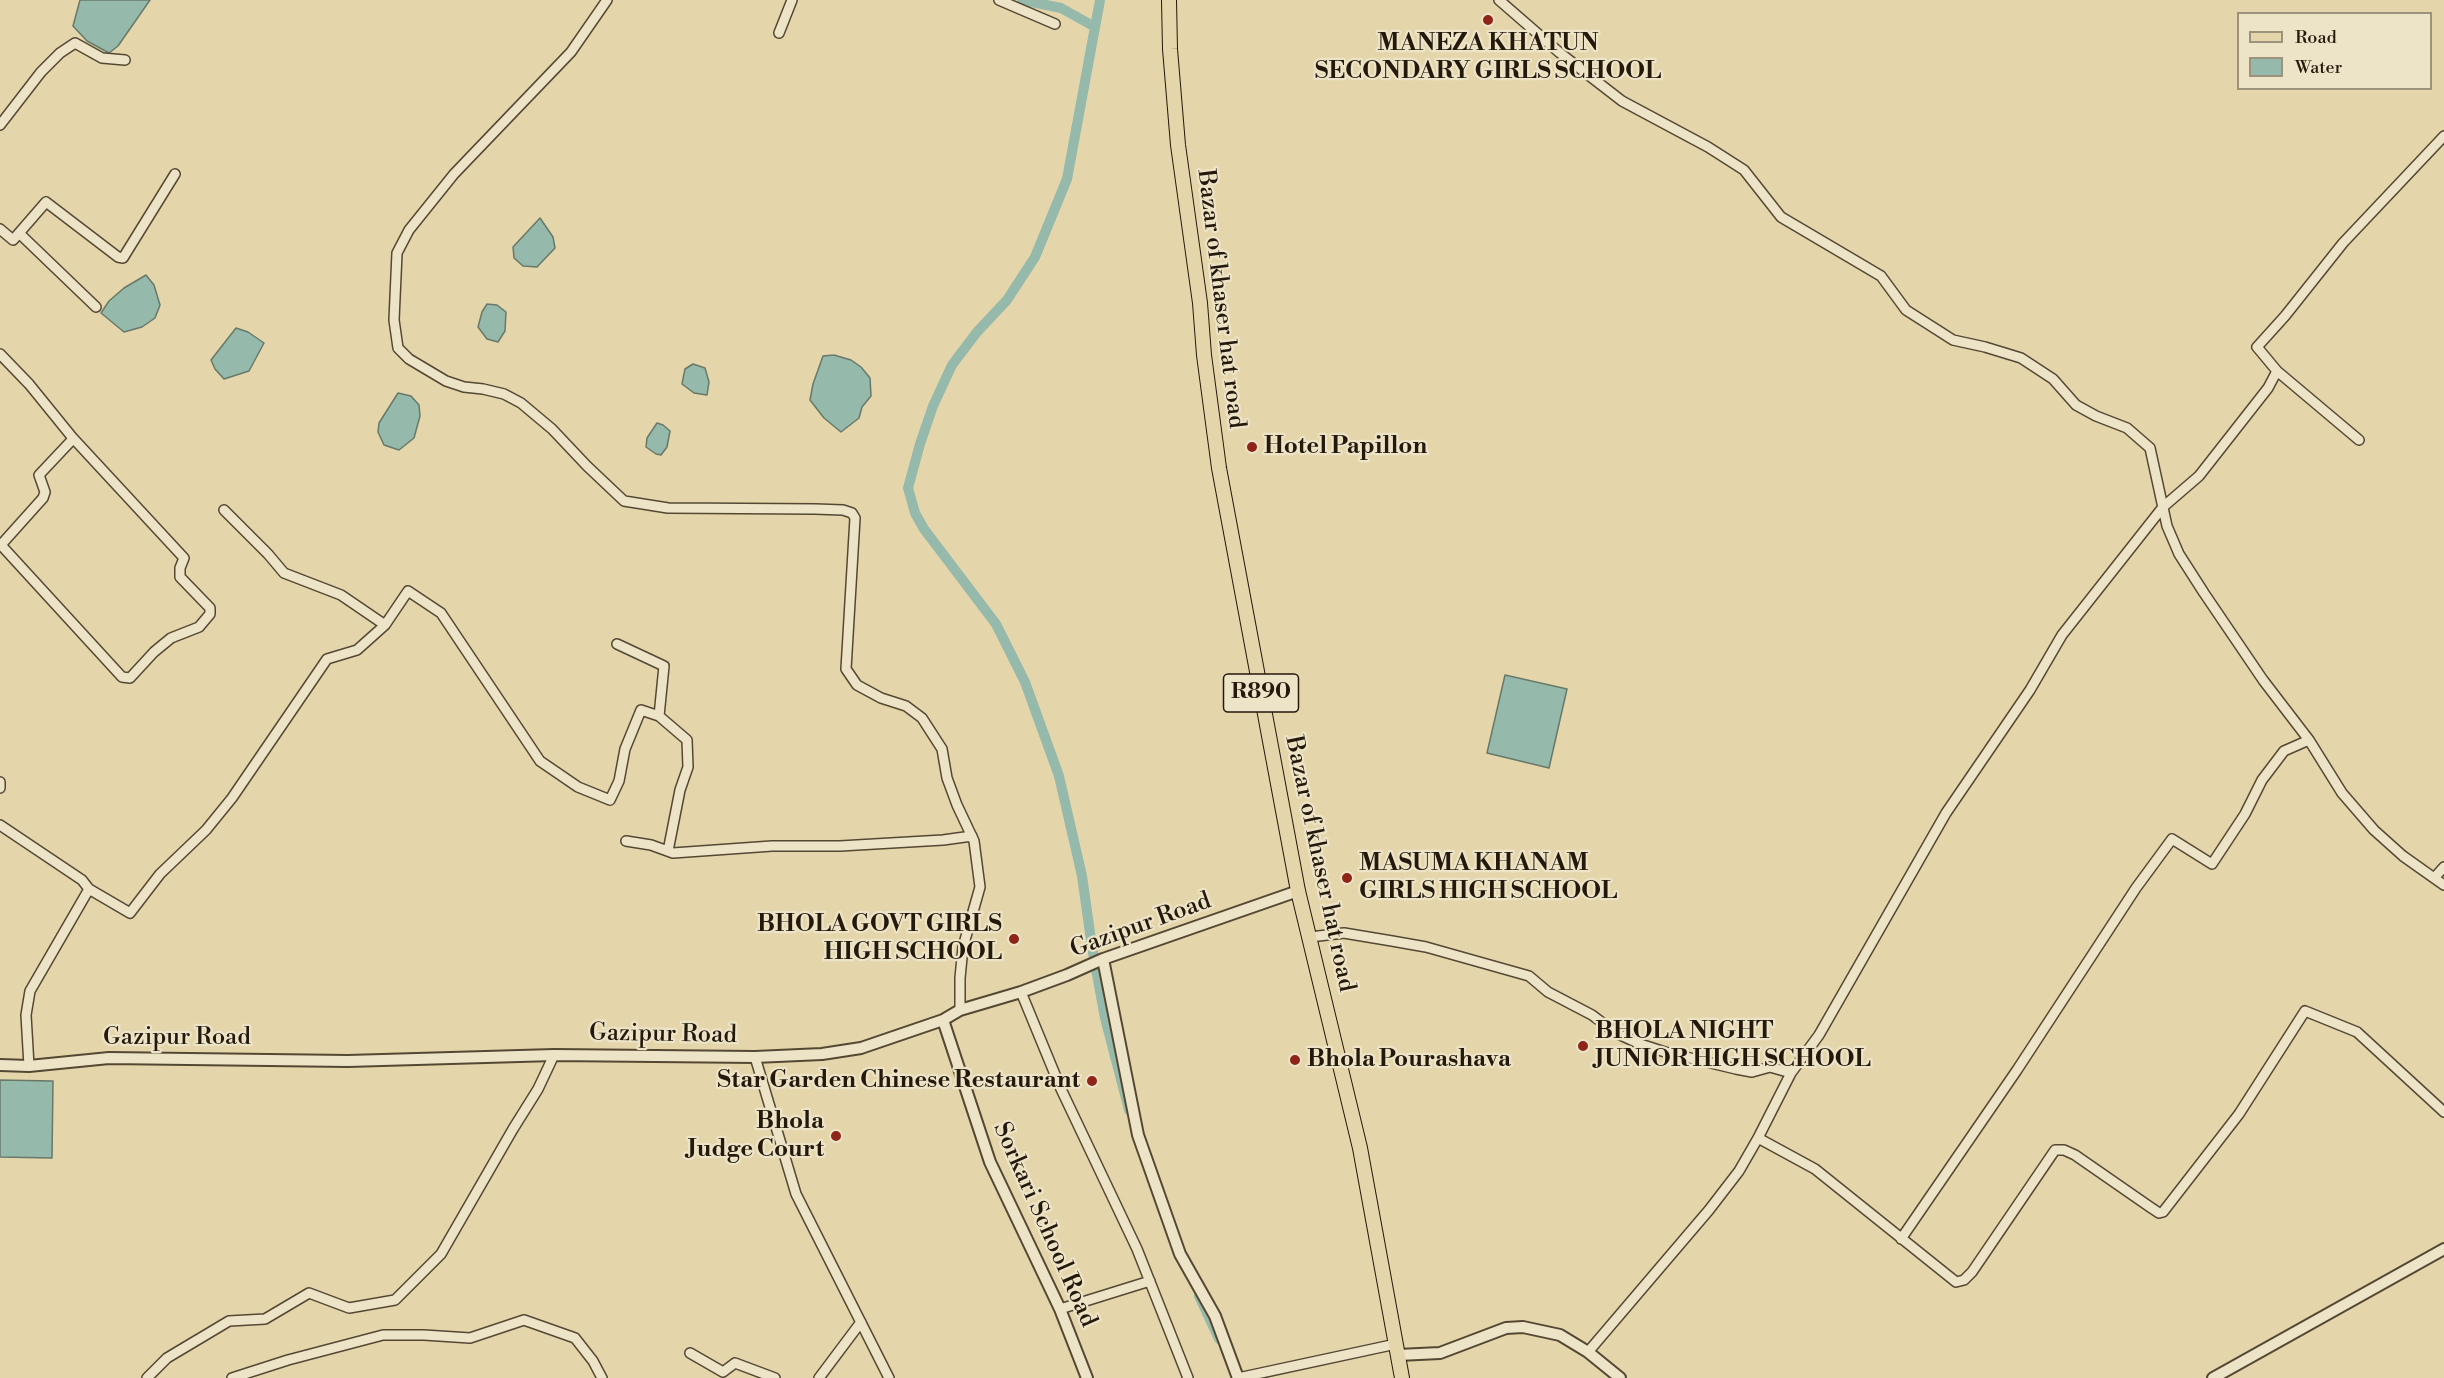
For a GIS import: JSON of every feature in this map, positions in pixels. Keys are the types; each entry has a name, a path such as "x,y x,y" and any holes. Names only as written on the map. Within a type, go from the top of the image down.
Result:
{"main road":[{"name":"Bazar of khaser hat road","path":"1168,0 1178,145 1200,303 1204,355 1219,468 1298,891 1360,1148 1402,1378"}],"street":[{"path":"607,0 571,52 454,174 409,230 398,253 394,320 398,348 409,359 446,381 464,387 483,388 504,394 521,403 552,429 586,466 624,501 668,507 834,510 852,513 855,518 846,669 857,685 881,698 906,706 922,718 942,749 946,778 972,836 980,887 963,946 960,1010"},
{"path":"779,33 792,0"},
{"path":"999,0 1055,24"},
{"path":"1499,0 1560,53 1622,101 1708,147 1744,170 1780,217 1881,276 1906,310 1953,340 2021,358 2053,379 2076,405 2096,416 2127,428 2150,448 2167,526 2179,554 2204,593 2263,680 2309,740 2342,793 2374,830 2403,856 2444,885"},
{"path":"0,125 41,72 60,53 75,43 102,58 125,60"},
{"path":"2359,440 2277,371 2257,347 2285,316 2343,243 2444,136"},
{"path":"0,229 13,240 46,202 118,257 123,258 175,174"},
{"path":"20,234 96,307"},
{"path":"0,354 29,384 72,437 184,558 180,568 180,577 210,608 210,614 199,627 171,638 154,652 130,678 122,676 0,545 43,498 45,492 39,475 71,441 72,437"},
{"path":"1588,1352 1729,1185 1758,1138 1791,1073 1819,1035 1946,813 2030,690 2057,643 2163,507 2199,476 2227,442 2268,388 2277,371"},
{"path":"224,510 284,573 341,595 385,626"},
{"path":"0,825 82,880 89,889 130,913 160,874 206,830 232,798 327,659 357,650 385,626 408,591 441,613 540,761 579,787 610,800 619,781 625,749 641,711 659,716 687,740 688,766 680,790 668,851"},
{"path":"617,644 664,666 659,716"},
{"path":"1902,1239 2018,1070 2136,888 2172,839 2212,864 2245,814 2262,780 2284,751 2309,740"},
{"path":"0,782 0,788"},
{"path":"626,841 651,845 673,853 772,846 943,840 972,836"},
{"path":"2435,877 2444,867"},
{"path":"29,1066 26,1015 30,991 89,889"},
{"name":"Gazipur Road","path":"0,1065 29,1066 109,1058 348,1061 554,1055 755,1058 822,1054 861,1048 943,1020 960,1010 1021,992 1103,959 1298,891"},
{"path":"1310,937 1344,933 1426,947 1528,976 1548,992 1592,1016 1616,1033 1640,1044 1736,1069 1752,1072 1770,1066 1791,1073"},
{"path":"1103,959 1138,1135 1180,1254 1215,1316 1238,1378 1397,1350 1440,1353 1506,1328 1523,1327 1560,1335 1588,1352 1620,1378"},
{"path":"1021,992 1061,1089 1078,1121 1150,1281 1188,1378"},
{"path":"1758,1138 1815,1169 1956,1282 1964,1280 2055,1150 2064,1150 2074,1155 2150,1208 2159,1213 2163,1212 2239,1114 2305,1011 2357,1032 2444,1112"},
{"name":"Sorkari School Road","path":"943,1020 990,1162 1060,1309 1087,1378"},
{"path":"149,1378 166,1358 229,1321 265,1319 309,1293 349,1308 395,1300 441,1254 507,1138 538,1089 554,1055"},
{"path":"755,1058 796,1194 889,1378"},
{"path":"2213,1378 2444,1249"},
{"path":"1060,1309 1150,1281"},
{"path":"232,1378 288,1360 383,1335 470,1338 524,1320 575,1338 593,1361 602,1378"},
{"path":"819,1378 861,1322"},
{"path":"690,1353 723,1372 735,1363 775,1378"}],"water":[{"path":"80,0 150,0 118,46 109,53 87,41 73,26"},
{"path":"540,218 553,237 555,248 537,267 523,266 514,258 513,247"},
{"path":"146,275 154,285 160,305 155,318 142,327 124,332 101,313 109,301 124,288"},
{"path":"487,304 497,305 506,312 505,331 498,342 487,339 478,327"},
{"path":"236,328 248,332 264,343 249,371 224,379 211,360"},
{"path":"834,355 851,360 870,378 871,396 862,407 859,418 841,432 824,418 810,400 823,356"},
{"path":"693,364 705,368 709,382 707,395 694,393 682,384 685,369"},
{"path":"398,393 411,396 419,405 420,416 414,438 399,450 384,445 378,432 379,423"},
{"path":"657,423 670,431 667,447 661,455 646,447 647,438"},
{"path":"1505,675 1567,689 1549,768 1487,753"},
{"path":"0,1080 53,1081 52,1158 0,1157"}],"waterway":[{"path":"1022,0 1061,8 1095,27"},
{"path":"1100,0 1067,179 1035,257 1007,300 977,332 952,365 933,406 908,488 915,513 924,529 996,624 1025,682 1059,776 1082,876 1105,1018 1129,1110"},
{"path":"1199,1296 1219,1339"}],"place":[{"name":"MANEZA KHATUN SECONDARY GIRLS SCHOOL","path":"1488,20"},
{"name":"Hotel Papillon","path":"1252,447"},
{"name":"MASUMA KHANAM GIRLS HIGH SCHOOL","path":"1347,878"},
{"name":"BHOLA GOVT GIRLS HIGH SCHOOL","path":"1014,939"},
{"name":"BHOLA NIGHT JUNIOR HIGH SCHOOL","path":"1583,1046"},
{"name":"Bhola Pourashava","path":"1295,1060"},
{"name":"Star Garden Chinese Restaurant","path":"1092,1081"},
{"name":"Bhola Judge Court","path":"836,1136"}]}
